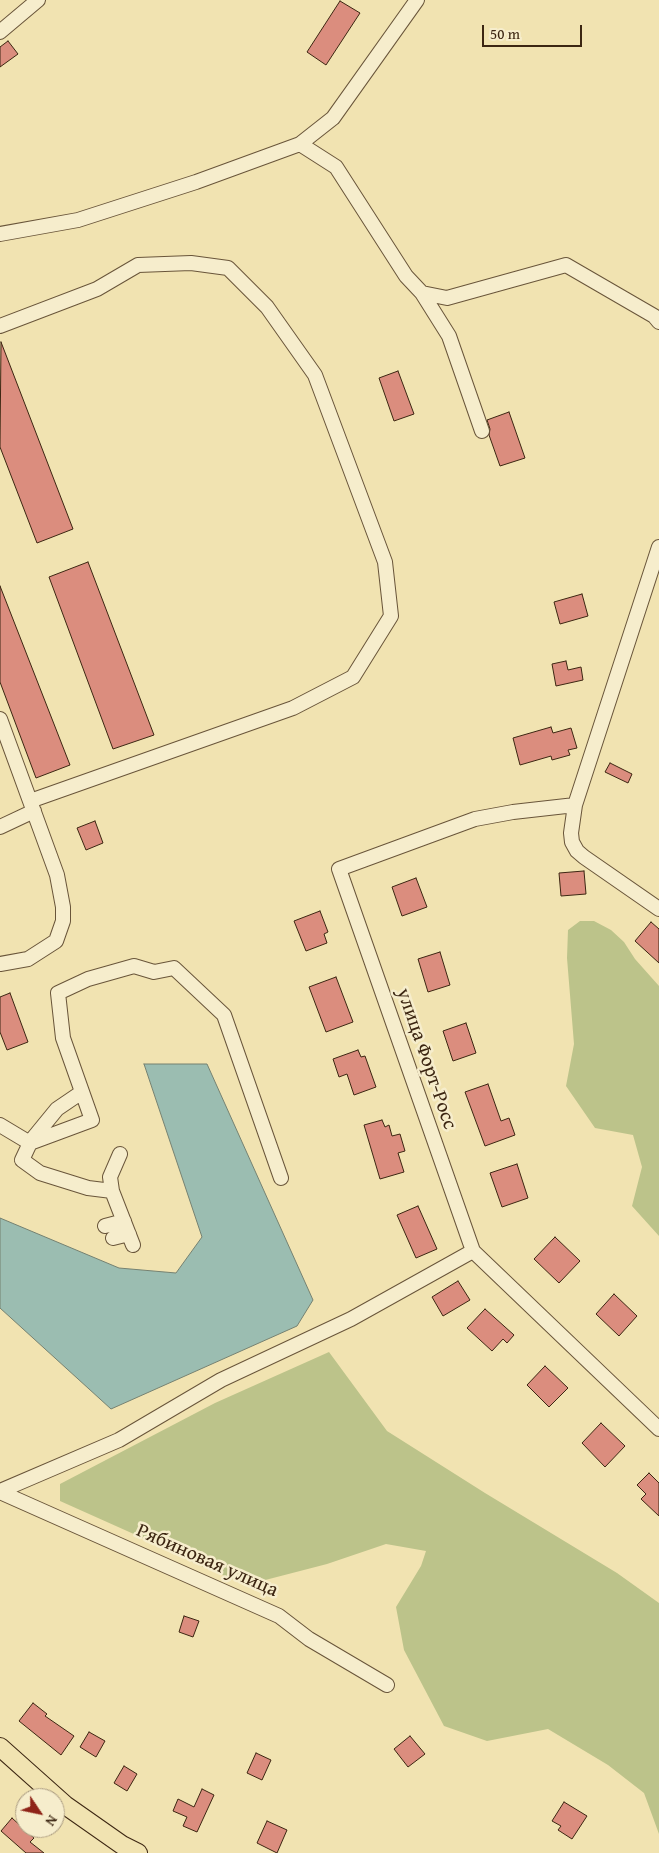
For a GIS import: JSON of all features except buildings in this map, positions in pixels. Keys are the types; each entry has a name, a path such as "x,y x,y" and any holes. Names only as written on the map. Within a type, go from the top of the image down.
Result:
{"main road":[{"path":"0,1747 65,1805 122,1845 138,1853"}],"street":[{"path":"0,32 38,0"},
{"path":"0,234 78,220 196,182 300,144 333,118 417,0"},
{"path":"300,144 336,167 406,276 422,293 449,336 482,431"},
{"path":"0,326 97,289 138,265 191,263 228,268 268,307 315,374 385,562 391,616 353,677 345,682 293,708 32,806 0,827"},
{"path":"422,293 447,298 566,265 654,316 659,322"},
{"path":"659,547 575,805 571,833 572,842 584,858 659,910"},
{"path":"0,721 57,875 63,907 63,921 56,941 28,958 0,964"},
{"name":"улица Форт-Росс","path":"575,805 513,812 475,819 339,869 473,1251 659,1429"},
{"path":"30,1143 92,1120 63,1038 58,993 88,979 134,966 154,972 174,968 224,1015 281,1178"},
{"path":"82,1092 57,1109 30,1143 22,1160 40,1173 88,1188 112,1191"},
{"path":"0,1125 30,1143"},
{"path":"120,1154 110,1178 112,1191 129,1233"},
{"path":"79,1200 88,1188"},
{"path":"105,1226 129,1233"},
{"path":"113,1238 129,1233"},
{"path":"0,1491 119,1440 220,1380 351,1319 473,1251"},
{"name":"Рябиновая улица","path":"0,1491 279,1616 309,1638 387,1685"}],"green space":[{"path":"580,921 594,921 611,930 624,942 635,959 659,986 659,1236 632,1206 642,1167 633,1135 595,1128 566,1086 574,1044 567,958 568,930"},
{"path":"329,1352 387,1431 617,1573 659,1603 659,1834 644,1793 608,1765 548,1729 487,1741 444,1726 404,1650 396,1607 421,1566 426,1551 386,1544 327,1564 246,1585 60,1501 60,1484 215,1403"}],"water":[{"path":"144,1064 207,1064 313,1300 297,1326 111,1409 0,1308 0,1218 119,1268 176,1273 202,1237"}]}
